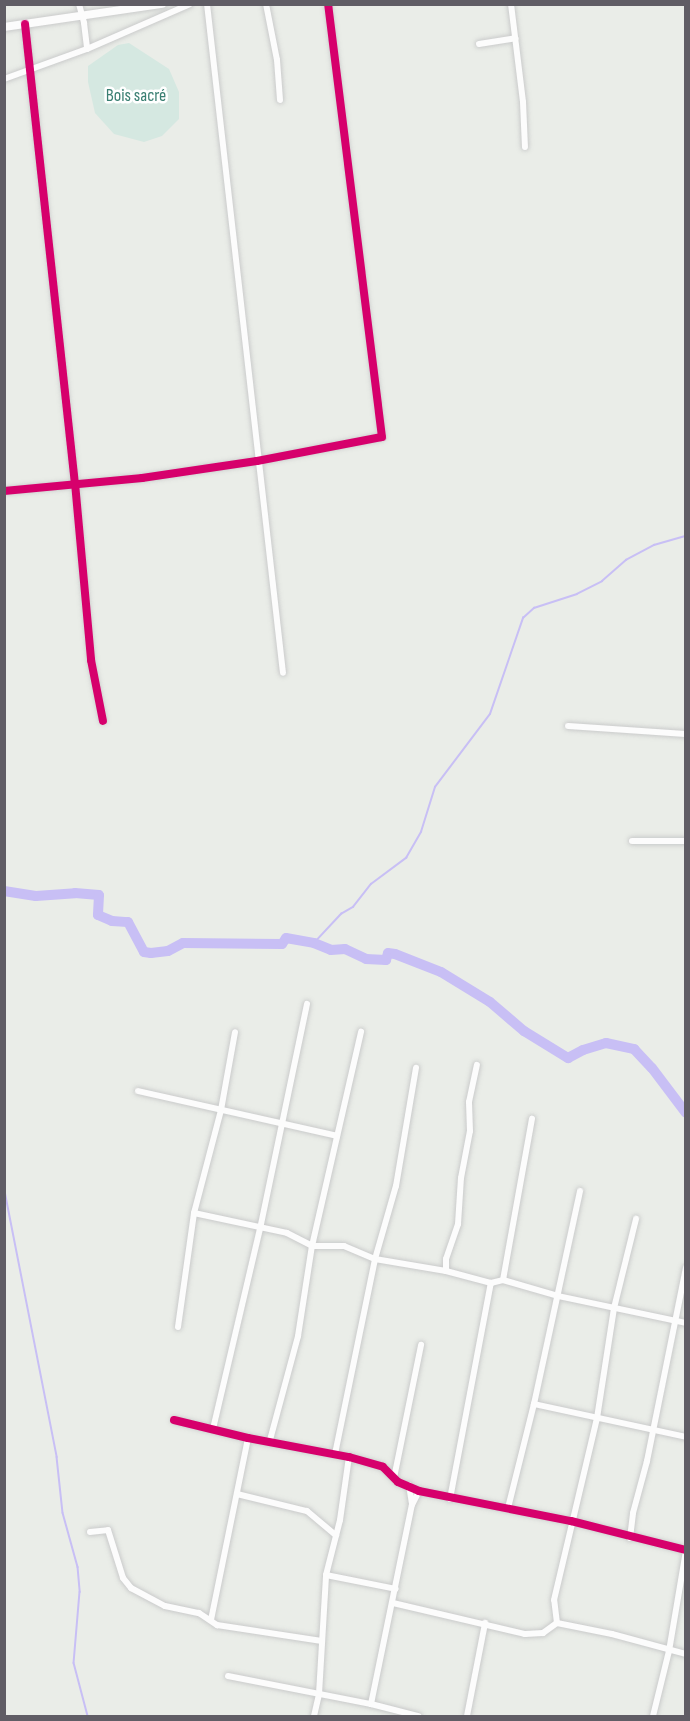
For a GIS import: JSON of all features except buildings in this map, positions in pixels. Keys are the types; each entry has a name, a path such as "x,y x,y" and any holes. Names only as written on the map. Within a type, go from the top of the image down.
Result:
{"street":[{"path":"79,4 87,49"},
{"path":"4,27 162,4"},
{"path":"4,79 87,49 190,4"},
{"path":"207,4 257,461 283,673"},
{"path":"266,4 277,60 280,100"},
{"path":"4,490 142,478 257,461 382,437 328,4"},
{"path":"511,4 525,147"},
{"path":"25,24 28,71 75,483 91,660 103,721"},
{"path":"479,44 516,38"},
{"path":"568,726 686,734"},
{"path":"632,842 686,841"},
{"path":"213,1430 260,1229 307,1004"},
{"path":"178,1327 194,1213 221,1110 235,1032"},
{"path":"270,1440 297,1336 312,1246 361,1032"},
{"path":"446,1271 446,1259 458,1224 460,1178 470,1131 469,1102 477,1065"},
{"path":"335,1454 375,1259 396,1186 416,1068"},
{"path":"138,1091 337,1136"},
{"path":"503,1280 532,1119"},
{"path":"508,1508 534,1404 580,1191"},
{"path":"194,1213 287,1233 312,1246 344,1246 375,1259 446,1271 491,1283 503,1280 558,1296 686,1323"},
{"path":"557,1623 554,1600 570,1521 597,1418 614,1308 636,1219"},
{"path":"630,1538 633,1513 648,1461 686,1268"},
{"path":"450,1499 491,1283"},
{"path":"394,1478 421,1344"},
{"path":"534,1404 686,1437"},
{"path":"174,1420 248,1438 270,1440 349,1457 383,1467 394,1478 419,1491 450,1499 570,1521 686,1551 669,1651 652,1716"},
{"path":"212,1620 248,1438"},
{"path":"314,1716 319,1694 326,1575 336,1535 349,1457"},
{"path":"409,1485 412,1503"},
{"path":"371,1704 412,1503 419,1491"},
{"path":"237,1494 307,1511 336,1535"},
{"path":"90,1532 108,1530 119,1568 131,1588 165,1606 199,1612 217,1625 322,1641"},
{"path":"326,1575 396,1589"},
{"path":"393,1603 534,1635 543,1633 557,1623 612,1634 686,1654"},
{"path":"467,1716 485,1623"},
{"path":"228,1676 371,1704 418,1716"}],"green space":[{"name":"Bois sacré","path":"129,43 169,69 179,92 179,119 162,136 144,142 114,134 95,113 88,82 88,66 118,45"}],"waterway":[{"path":"314,943 341,914 353,907 371,884 406,858 421,832 435,787 490,714 523,618 534,608 577,594 602,581 626,560 654,545 686,536"},
{"path":"4,891 36,896 75,893 99,895 98,915 112,921 128,922 144,952 168,951 183,943 282,944 286,938 314,943 331,950 345,949 366,959 386,960 388,953 395,954 441,972 490,1002 524,1031 568,1058 583,1050 606,1043 634,1049 652,1068 686,1113"},
{"path":"4,1186 57,1457 63,1513 78,1567 80,1592 74,1663 88,1716"}],"cycle path":[{"path":"4,491 142,478 257,461 382,437 328,4"},
{"path":"25,24 75,483 91,660 103,721"},
{"path":"174,1420 248,1438 349,1457 383,1467 398,1482 419,1491 571,1521 686,1550"}]}
